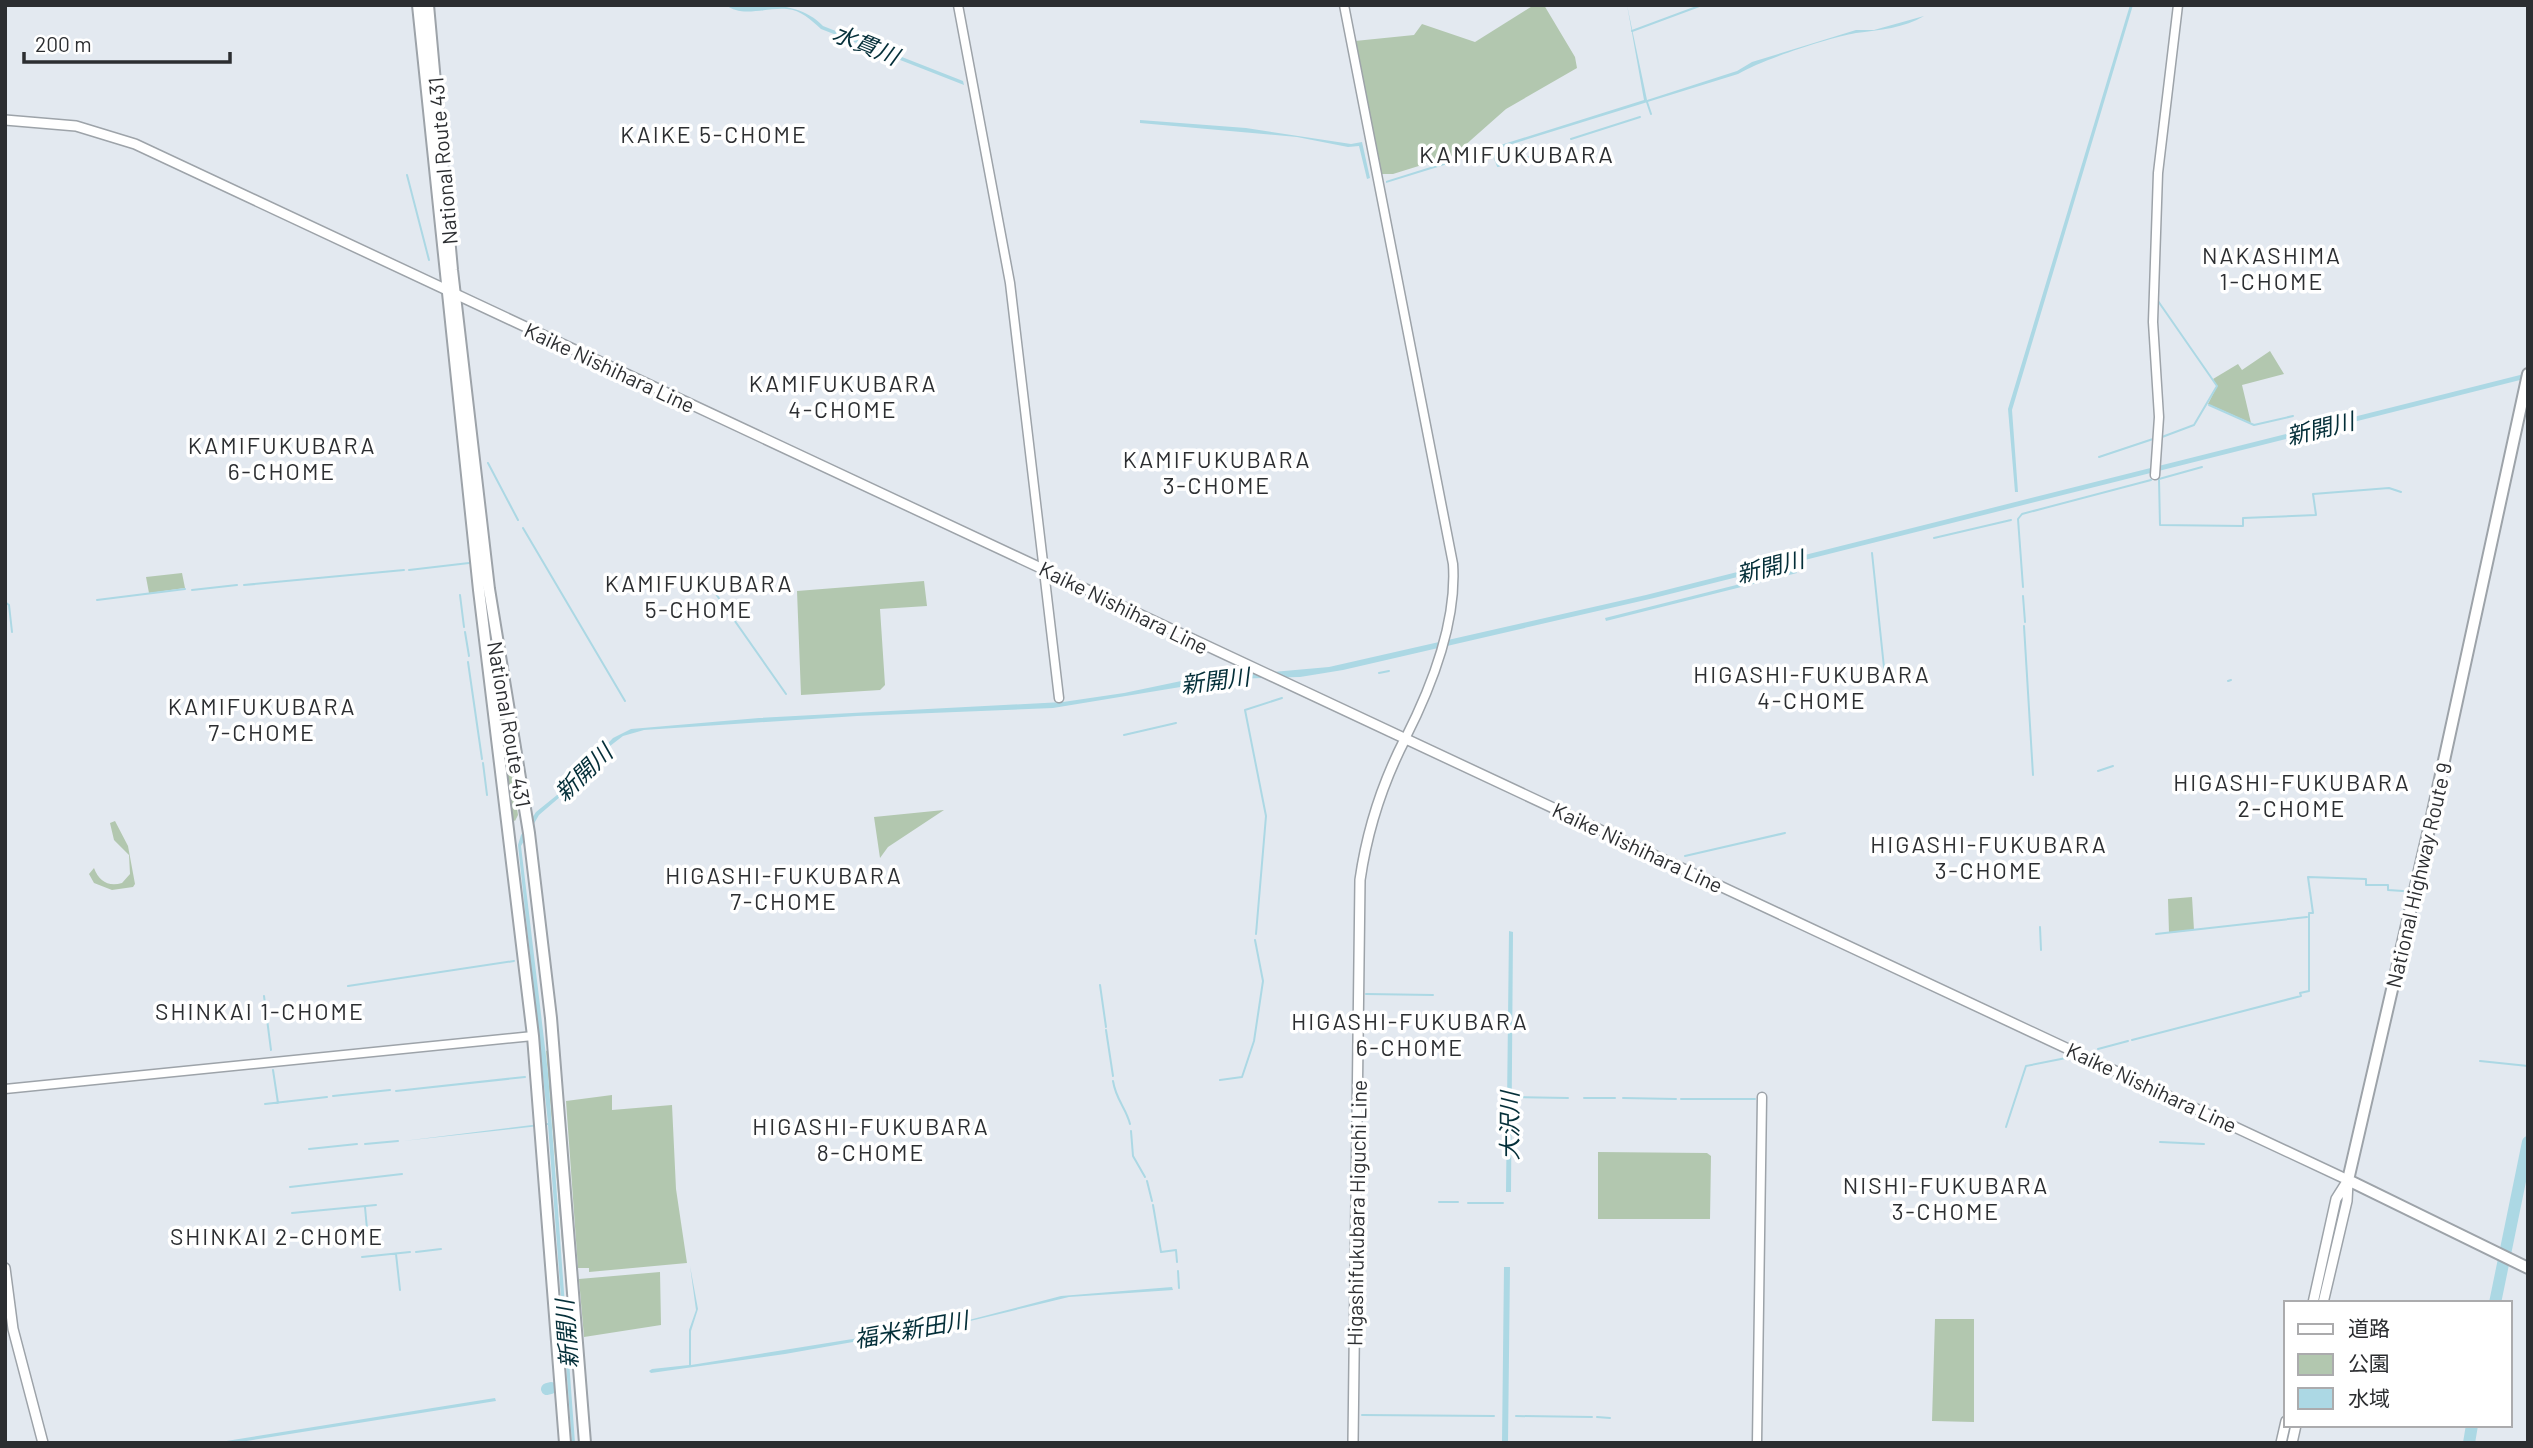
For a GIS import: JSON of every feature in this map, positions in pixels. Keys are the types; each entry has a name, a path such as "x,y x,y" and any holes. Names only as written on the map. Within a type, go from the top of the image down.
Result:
{"highway":[{"name":"National Route 431","path":"418,5 533,1036 565,1443"},
{"name":"National Route 431","path":"428,5 451,292 497,650 528,828 552,1035 584,1443"},
{"name":"National Highway Route 9","path":"2348,1180 2430,825 2527,377"},
{"path":"2348,1180 2528,1268"}],"main road":[{"name":"Kaike Nishihara Line","path":"5,120 75,126 135,144 2348,1180"},
{"name":"Higashifukubara Higuchi Line","path":"1353,1443 1360,880 1366,837 1405,739"},
{"path":"2313,1301 2336,1199 2348,1180"},
{"path":"2323,1301 2347,1201 2348,1180"},
{"path":"5,1268 13,1329 43,1443"}],"street":[{"path":"958,5 1010,283 1059,698"},
{"path":"1344,5 1453,564 1451,603 1443,642 1405,739"},
{"path":"2155,475 2159,417 2153,322 2158,173 2178,5"},
{"path":"5,1089 533,1036"},
{"path":"1757,1443 1762,1097"}],"green space":[{"path":"1534,5 1544,5 1575,57 1577,68 1506,109 1454,155 1393,174 1381,174 1355,41 1414,35 1422,24 1475,42"},
{"path":"2270,351 2284,374 2242,385 2251,423 2208,404 2217,386 2213,379 2238,364 2242,370"},
{"path":"182,573 185,588 149,593 146,577"},
{"path":"924,581 927,606 880,609 885,685 880,690 801,695 797,591"},
{"path":"490,631 518,815 515,821 511,819"},
{"path":"944,810 888,847 880,858 874,817"},
{"path":"115,821 128,846 135,884 133,887 112,890 94,883 89,874 94,868 101,880 112,884 122,883 130,874 129,855 114,840 110,823"},
{"path":"2192,897 2194,930 2169,933 2168,899"},
{"path":"550,1050 564,1266 546,1051"},
{"path":"612,1095 612,1110 672,1105 676,1189 687,1263 589,1272 589,1268 578,1268 566,1101"},
{"path":"1598,1152 1707,1153 1711,1156 1710,1219 1598,1219"},
{"path":"660,1272 661,1325 584,1337 579,1279"},
{"path":"1935,1319 1974,1319 1974,1422 1932,1421"}],"water":[{"name":"水貫川","path":"726,5 778,6 802,12 823,26 963,81 964,85 821,29 797,11 739,11"},
{"path":"1627,5 1647,100 1737,71 1752,62 1856,30 1874,30 1924,16 1900,26 1812,44 1762,62 1738,74 1386,183 1644,100"},
{"path":"2130,5 2133,5 2012,410 2018,492 2015,492 2008,409"},
{"path":"1140,120 1246,128 1351,144 1362,142 1370,178 1367,179 1359,146 1348,147 1297,137 1140,123"},
{"name":"新開川","path":"2528,373 2528,378 1654,598 1343,670 1300,677 1229,679 1053,708 857,716 644,730 623,736 539,815 521,846 548,1073 575,1443 572,1443 548,1125 403,1141 548,1123 518,845 521,835 536,812 562,791 613,738 631,729 759,718 1063,702 1186,680 1329,667 1646,595"},
{"path":"1796,570 1797,573 1606,621 1605,618"},
{"name":"大沢川","path":"1509,931 1513,932 1511,1192 1506,1192"},
{"path":"690,1266 698,1309 691,1331 691,1365 965,1321 1061,1296 1172,1287 1173,1290 1069,1297 966,1322 785,1354 651,1373 649,1371 652,1369 689,1365 689,1330 696,1310"},
{"path":"1504,1267 1510,1267 1508,1443 1502,1443"},
{"path":"495,1398 496,1401 234,1443 214,1443"}],"waterway":[{"path":"1632,31 1702,5"},
{"path":"1647,102 1651,114"},
{"path":"1571,139 1640,117"},
{"path":"1491,149 1498,166 1532,156 1531,151"},
{"path":"407,175 429,260"},
{"path":"2158,301 2217,386 2194,425 2162,437"},
{"name":"新開川","path":"2209,405 2254,425 2293,416"},
{"path":"2099,457 2153,439"},
{"path":"488,463 518,520"},
{"path":"2202,467 2159,479 2160,525 2243,526 2243,518 2316,515 2313,494 2389,488 2401,492"},
{"path":"2023,587 2018,519 2022,514 2151,480"},
{"path":"1934,538 2011,520"},
{"path":"523,528 625,701"},
{"path":"1872,553 1885,677"},
{"path":"409,570 469,563"},
{"path":"244,585 404,570"},
{"path":"192,590 237,585"},
{"path":"711,587 786,694"},
{"path":"97,600 185,589"},
{"path":"460,595 464,627"},
{"path":"2023,596 2025,622"},
{"path":"5,602 9,605 12,632"},
{"path":"2024,626 2033,775"},
{"path":"465,632 469,656"},
{"path":"468,662 482,759"},
{"path":"1379,673 1389,671"},
{"path":"1256,934 1266,816 1245,710 1282,698"},
{"path":"1124,735 1176,723"},
{"path":"483,763 487,795"},
{"path":"2098,771 2113,766"},
{"path":"1685,856 1785,833"},
{"path":"2309,913 2313,913 2308,877 2366,879 2366,885 2388,885 2388,890 2403,891"},
{"path":"2132,1040 2301,996 2300,993 2309,991 2309,914"},
{"path":"2156,934 2307,917"},
{"path":"2040,927 2041,950"},
{"path":"1220,1080 1242,1077 1254,1041 1263,981 1255,940"},
{"path":"348,986 514,961"},
{"path":"1100,985 1106,1027"},
{"path":"1366,994 1433,995"},
{"path":"264,996 271,1050"},
{"path":"1106,1030 1113,1076"},
{"path":"2098,1049 2128,1041"},
{"path":"2006,1127 2026,1066 2066,1058"},
{"path":"2480,1061 2528,1066"},
{"path":"273,1070 278,1103"},
{"path":"396,1091 525,1077"},
{"path":"1113,1081 1130,1124"},
{"path":"333,1096 390,1090"},
{"path":"265,1104 327,1097"},
{"name":"大沢川","path":"1516,1097 1568,1098"},
{"path":"1584,1098 1615,1098"},
{"path":"1623,1098 1676,1099"},
{"path":"1681,1099 1755,1099"},
{"path":"1131,1131 1133,1156 1145,1177"},
{"path":"365,1144 398,1141"},
{"path":"2160,1142 2204,1144"},
{"path":"2495,1301 2528,1142"},
{"path":"309,1149 357,1144"},
{"path":"290,1187 402,1174"},
{"path":"1147,1181 1152,1201"},
{"path":"1439,1202 1458,1202"},
{"path":"1468,1203 1503,1203"},
{"path":"292,1213 376,1205"},
{"path":"1153,1205 1161,1252 1176,1250 1177,1262"},
{"path":"344,1231 367,1229 365,1207"},
{"path":"416,1252 441,1249"},
{"path":"362,1257 410,1252"},
{"path":"396,1254 400,1290"},
{"path":"1178,1271 1179,1288"},
{"name":"福米新田川","path":"547,1389 551,1388"},
{"path":"1362,1415 1494,1416"},
{"path":"1516,1416 1592,1417"},
{"path":"1597,1417 1610,1418"},
{"path":"2469,1443 2472,1427"}],"district":[{"name":"KAIKE 5-CHOME","path":"714,134"},
{"name":"KAMIFUKUBARA","path":"1517,153"},
{"name":"NAKASHIMA 1-CHOME","path":"2272,268"},
{"name":"KAMIFUKUBARA 4-CHOME","path":"843,396"},
{"name":"KAMIFUKUBARA 6-CHOME","path":"282,458"},
{"name":"KAMIFUKUBARA 3-CHOME","path":"1217,472"},
{"name":"KAMIFUKUBARA 5-CHOME","path":"699,596"},
{"name":"HIGASHI-FUKUBARA 4-CHOME","path":"1812,687"},
{"name":"KAMIFUKUBARA 7-CHOME","path":"262,719"},
{"name":"HIGASHI-FUKUBARA 2-CHOME","path":"2292,795"},
{"name":"HIGASHI-FUKUBARA 3-CHOME","path":"1989,857"},
{"name":"HIGASHI-FUKUBARA 7-CHOME","path":"784,888"},
{"name":"SHINKAI 1-CHOME","path":"260,1011"},
{"name":"HIGASHI-FUKUBARA 6-CHOME","path":"1410,1034"},
{"name":"HIGASHI-FUKUBARA 8-CHOME","path":"871,1139"},
{"name":"NISHI-FUKUBARA 3-CHOME","path":"1946,1198"},
{"name":"SHINKAI 2-CHOME","path":"277,1236"}]}
